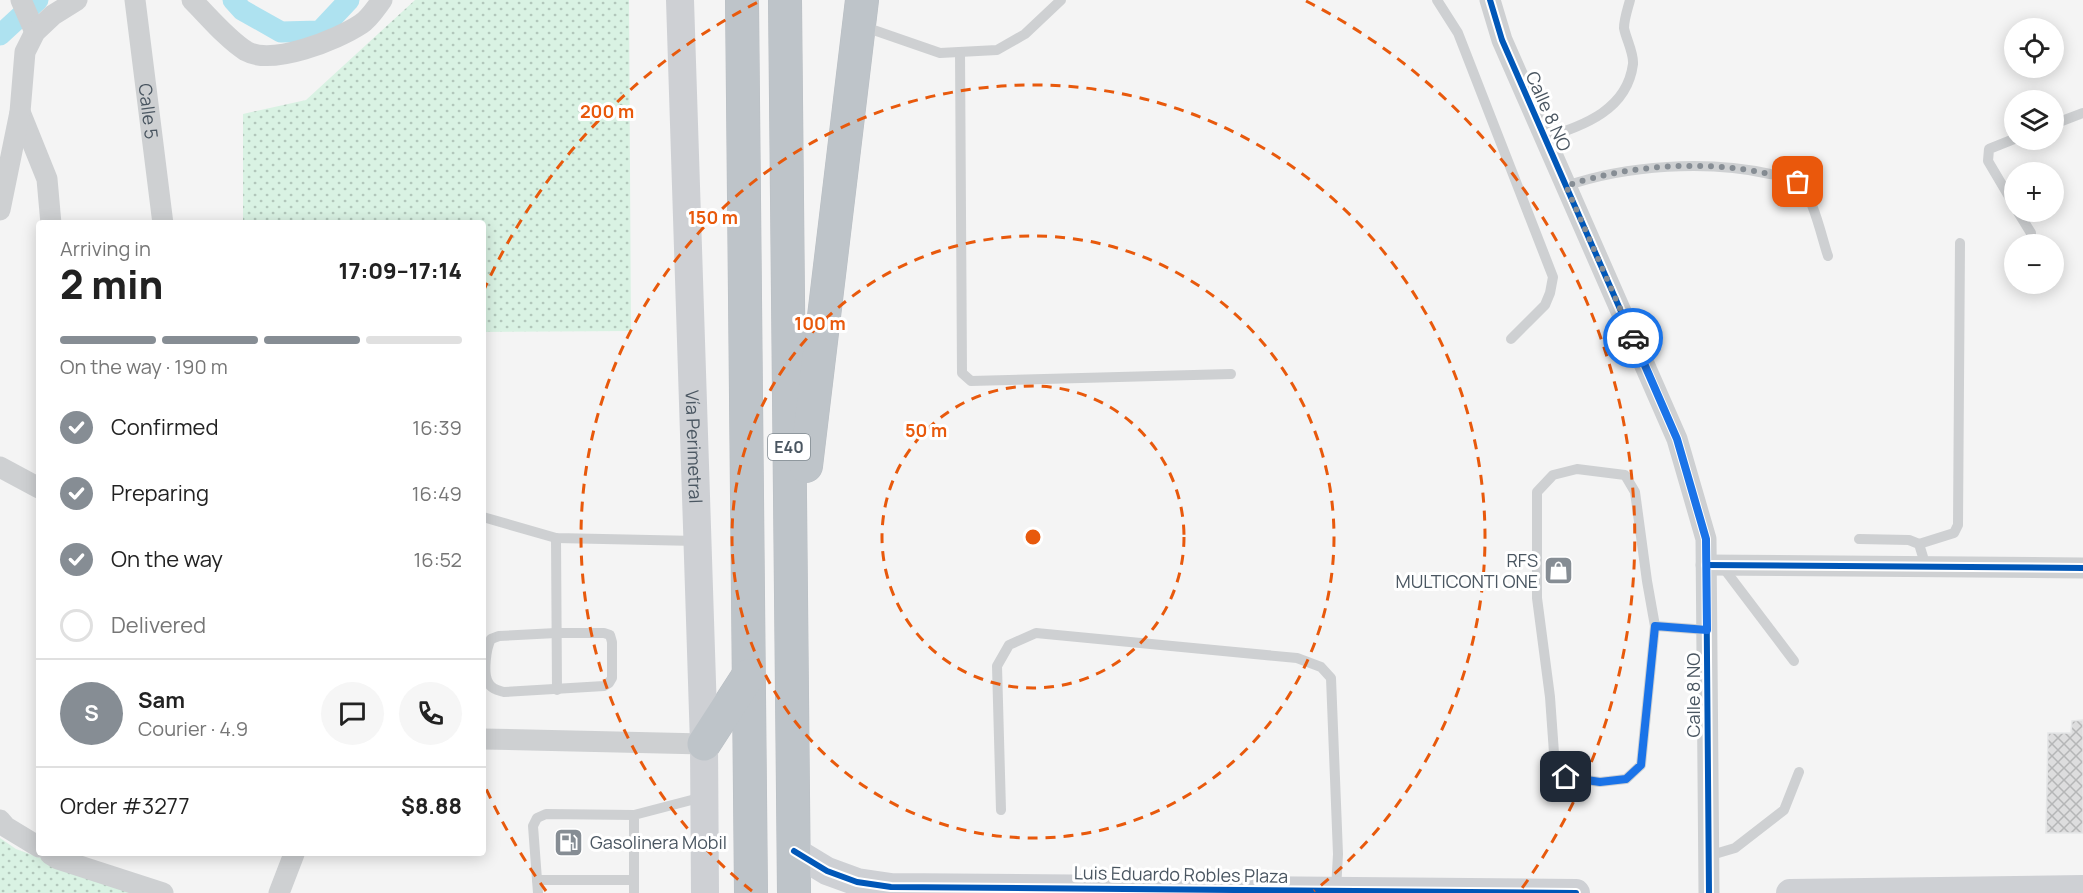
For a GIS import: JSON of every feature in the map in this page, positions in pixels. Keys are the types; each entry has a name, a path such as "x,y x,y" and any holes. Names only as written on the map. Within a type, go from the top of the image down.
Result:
{"highway":[{"name":"E40","path":"785,0 794,893"},
{"name":"E40","path":"741,8 750,893"},
{"path":"790,600 861,13"},
{"path":"704,744 748,676"}],"street":[{"path":"21,0 34,28"},
{"path":"0,210 20,112 25,52 34,28 78,0"},
{"name":"Calle 5","path":"135,0 162,220"},
{"path":"192,0 247,52 270,56 299,51 363,24 382,0"},
{"name":"Vía Perimetral","path":"680,0 706,797 705,893"},
{"name":"Calle 8 NO","path":"1490,0 1502,40 1677,439 1714,566 1707,630 1709,893"},
{"path":"20,112 47,179 51,220"},
{"path":"0,467 36,486"},
{"path":"1714,566 2083,568"},
{"path":"486,739 704,744"},
{"path":"0,820 6,827 36,845"},
{"name":"Luis Eduardo Robles Plaza","path":"794,851 827,871 857,882 891,886 1576,893"},
{"path":"53,856 163,893"},
{"path":"279,893 293,856"},
{"path":"1790,893 2083,889"}],"lane":[{"path":"861,13 940,53 997,50 1025,34 1061,0"},
{"path":"1437,0 1458,33 1553,278 1545,305 1511,339"},
{"path":"1545,138 1585,124 1613,106 1626,85 1633,63 1624,26 1630,0"},
{"path":"960,52 962,373 971,381 1231,374"},
{"path":"2064,120 2083,113"},
{"path":"2004,143 1989,149 1988,161 2004,188"},
{"path":"1566,186 1589,178 1681,165 1755,170 1782,176 1798,182 1808,195 1828,256"},
{"path":"2024,222 2031,232"},
{"path":"1859,539 1909,540 1919,544 1954,533 1959,525 1960,243"},
{"path":"1577,469 1625,475 1635,492 1655,626 1641,765 1626,779 1600,782 1566,777 1554,753 1550,698 1537,598 1537,492 1553,475 1577,469"},
{"path":"486,517 556,538 698,541"},
{"path":"556,538 557,690"},
{"path":"1919,544 1923,557 1922,566"},
{"path":"1714,566 1794,661"},
{"path":"1655,626 1707,630"},
{"path":"556,633 610,635 612,678 609,683 604,686 557,690 504,692 493,689 486,681 486,648 490,639 499,636 556,633"},
{"path":"1002,810 997,666 1008,645 1036,633 1297,658 1321,667 1331,678 1338,842 1336,892"},
{"path":"1708,856 1735,848 1784,810 1799,772"},
{"path":"538,893 533,826 537,818 546,814 634,815 706,797"},
{"path":"634,815 634,893"},
{"path":"537,880 634,880"}],"green space":[{"path":"415,0 629,0 631,331 486,332 486,220 243,220 243,114 306,100"},
{"path":"0,838 16,849 137,893 0,893"}],"building":[{"path":"2083,720 2083,833 2046,833 2048,733 2071,733 2072,721"}],"waterway":[{"path":"0,35 38,0"},
{"path":"233,0 242,10 281,32 320,31 349,0"}],"cycle path":[{"path":"1490,0 1502,40 1677,439 1706,539 1709,893"},
{"path":"1706,565 2083,568"},
{"path":"794,851 827,871 857,882 891,887 1576,893"}],"way so far":[{"path":"1633,338 1566,186 1589,178 1681,165 1755,170 1798,182"}],"place":[{"name":"RFS MULTICONTI ONE","path":"1559,570"},
{"name":"Gasolinera Mobil","path":"569,842"}],"route":[{"path":"1566,777 1600,782 1626,779 1641,765 1655,626 1707,630 1706,539 1677,439 1633,338"}]}
